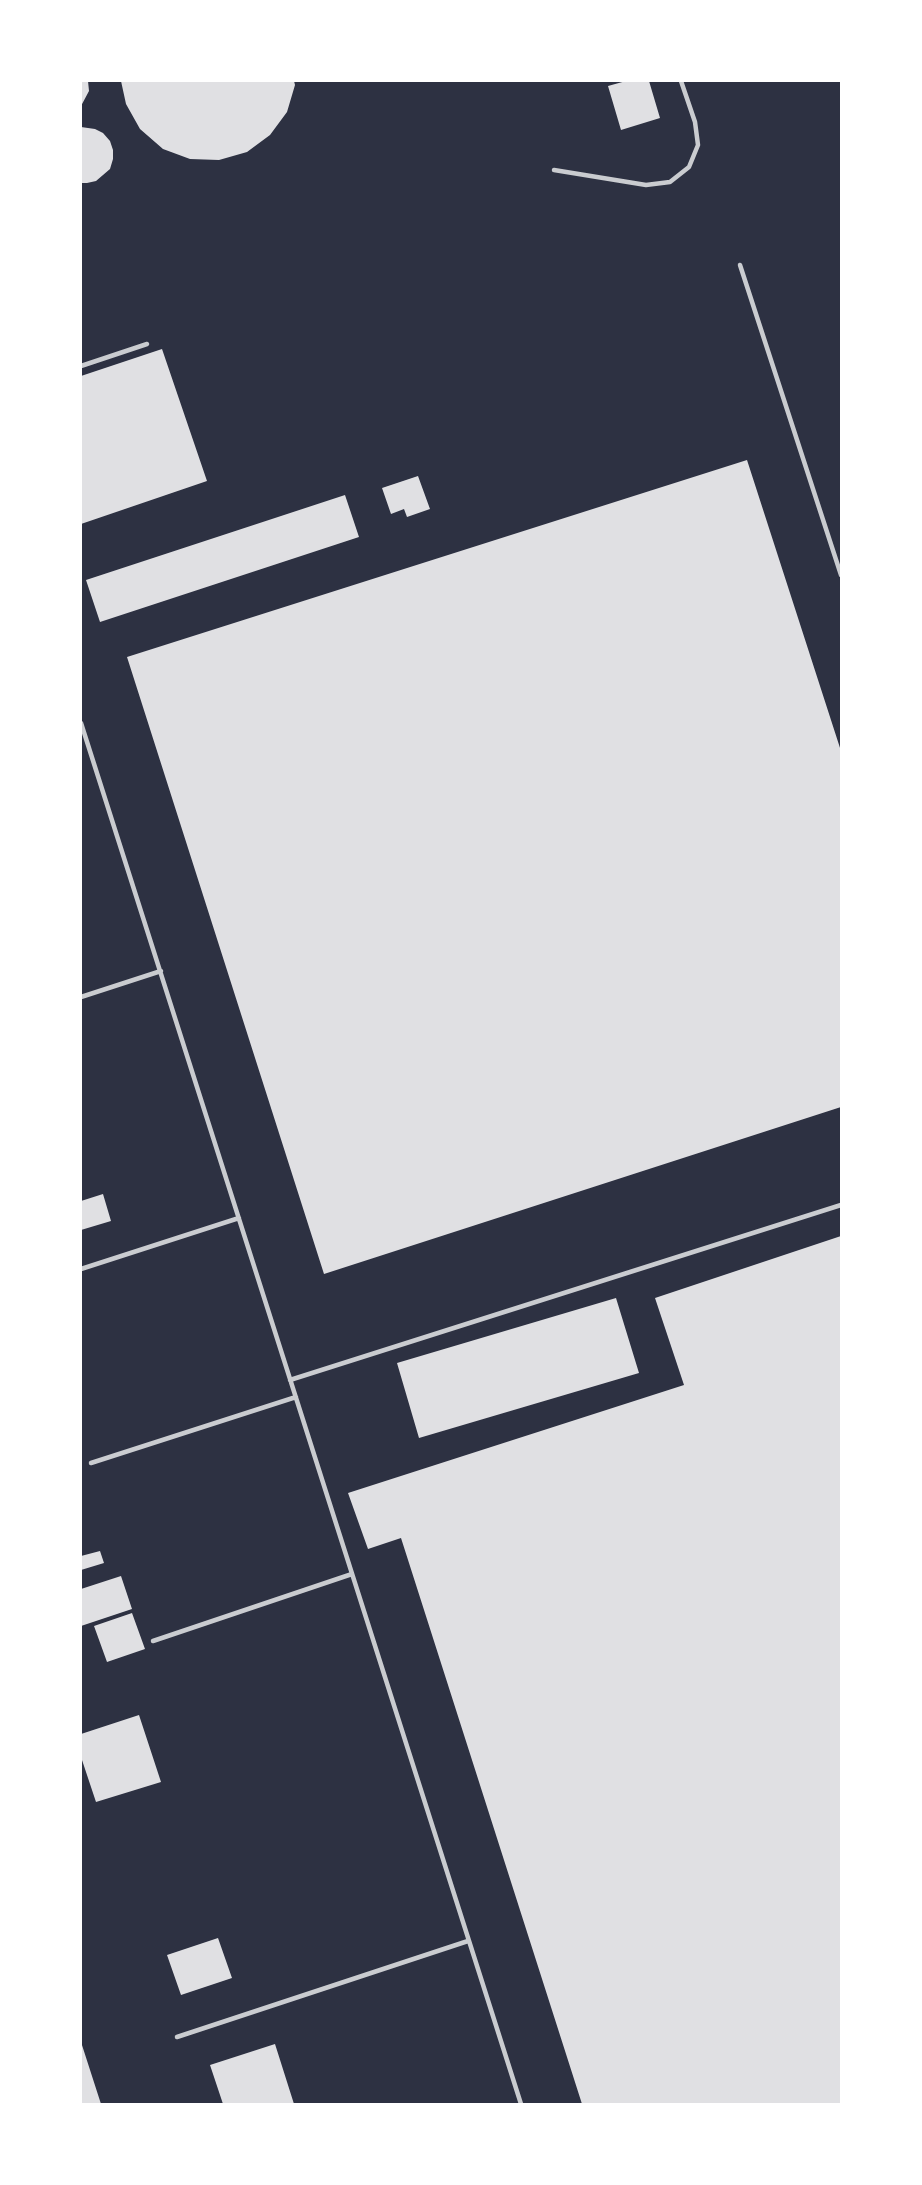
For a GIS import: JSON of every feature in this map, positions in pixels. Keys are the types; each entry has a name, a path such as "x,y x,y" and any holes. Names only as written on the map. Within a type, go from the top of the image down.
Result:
{"lane":[{"path":"554,170 646,185 670,182 689,167 698,145 695,122 681,81"},
{"path":"740,265 841,575"},
{"path":"81,366 147,344"},
{"path":"81,723 521,2104"},
{"path":"81,996 161,971"},
{"path":"291,1380 841,1205"},
{"path":"81,1269 239,1218"},
{"path":"91,1463 296,1397"},
{"path":"153,1641 352,1574"},
{"path":"177,2037 468,1941"}],"building":[{"path":"81,81 88,81 89,91 81,106"},
{"path":"121,81 294,81 295,85 287,112 270,135 247,152 219,160 190,159 163,149 140,129 126,104"},
{"path":"626,81 649,81 660,118 621,130 608,86"},
{"path":"81,127 103,133 110,141 113,150 110,169 96,181 87,183 81,183"},
{"path":"162,349 207,481 81,524 81,376"},
{"path":"747,460 841,751 841,1107 324,1274 127,657"},
{"path":"418,476 430,509 407,517 404,509 391,514 382,488"},
{"path":"345,495 359,537 100,622 86,580"},
{"path":"103,1194 111,1221 81,1230 81,1201"},
{"path":"841,1236 841,2104 582,2104 401,1538 368,1549 348,1493 684,1385 655,1298"},
{"path":"616,1298 639,1373 419,1438 397,1363"},
{"path":"100,1551 104,1563 81,1570 81,1556"},
{"path":"121,1576 132,1609 81,1626 81,1589"},
{"path":"132,1613 145,1649 107,1662 94,1626"},
{"path":"139,1715 161,1782 96,1802 81,1757 81,1734"},
{"path":"218,1938 232,1978 181,1995 167,1955"},
{"path":"81,2042 101,2104 81,2104"},
{"path":"275,2044 294,2104 223,2104 210,2065"}]}
